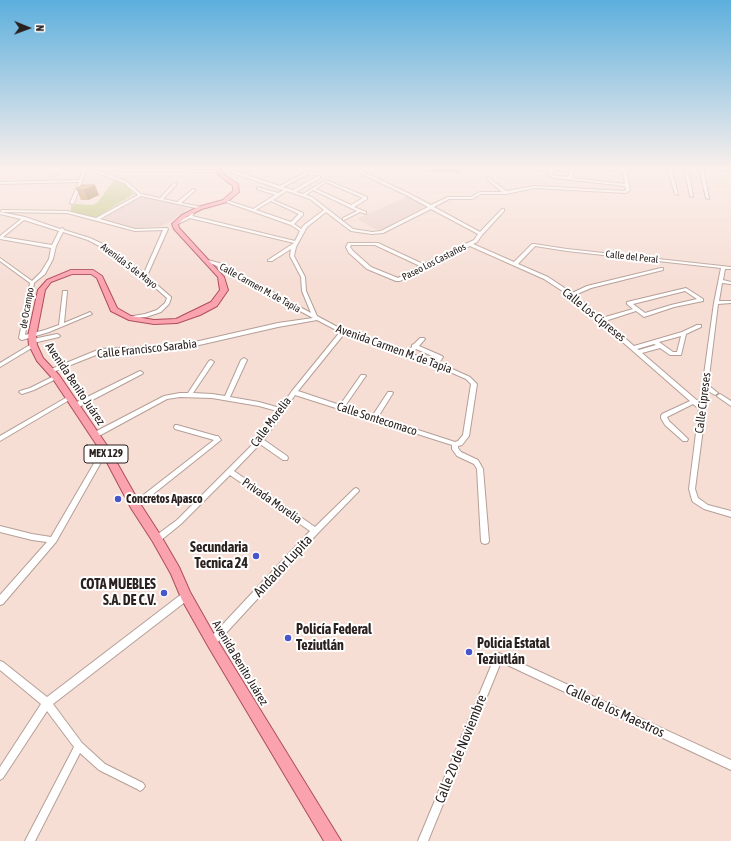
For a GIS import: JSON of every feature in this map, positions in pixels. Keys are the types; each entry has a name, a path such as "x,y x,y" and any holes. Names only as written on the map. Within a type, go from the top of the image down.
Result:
{"main road":[{"path":"175,224 184,216 207,206"},
{"name":"Avenida Benito Juárez","path":"175,224 176,228 221,277 224,290 214,304 177,321 154,322 129,318 114,309 100,277 93,272 71,272 61,275 49,282 42,290 33,341 40,359 53,374 104,450 135,505 157,539 186,596 212,642 333,841"}],"street":[{"path":"95,220 119,206"},
{"path":"175,224 190,217 198,209 189,206"},
{"path":"242,206 292,224 302,231"},
{"path":"254,210 260,206"},
{"path":"285,206 302,214 292,224"},
{"path":"321,206 352,230 372,233 382,232 430,206"},
{"path":"351,206 365,213"},
{"path":"430,206 480,234"},
{"path":"316,319 304,291 304,277 292,256 296,243 305,226 326,210"},
{"name":"Paseo Los Castaños","path":"424,266 376,244 350,244 348,247 351,252 369,268 398,280 476,241 480,234 503,210"},
{"path":"344,219 360,211"},
{"path":"0,212 67,212 135,230 166,230 145,276"},
{"name":"Avenida 5 de Mayo","path":"0,212 62,229 90,239 105,247 145,276 169,298 167,304 159,311"},
{"path":"190,217 296,243"},
{"path":"1,237 24,218"},
{"path":"32,283 43,273 51,259 54,247 62,229"},
{"path":"1,237 54,247"},
{"path":"270,260 296,243"},
{"name":"Calle Los Cipreses","path":"470,244 546,278 572,295 703,409"},
{"name":"Calle del Peral","path":"515,264 534,244 567,250 731,268"},
{"name":"de Ocampo","path":"0,260 32,283 22,338 33,341"},
{"name":"Calle Carmen M. de Tapia","path":"204,260 217,264 236,274 316,319"},
{"name":"Calle Cipreses","path":"723,267 716,303 692,489 695,500 706,507 731,514"},
{"path":"572,295 589,287 661,269"},
{"path":"721,281 731,283"},
{"path":"686,289 701,300 672,306 644,315 637,309 629,303 686,289"},
{"path":"62,324 65,292"},
{"path":"716,303 731,302"},
{"path":"602,320 637,309"},
{"path":"129,318 146,316 159,311 158,318 166,322"},
{"path":"0,365 33,341 62,324 90,314"},
{"name":"Avenida Carmen M. de Tapia","path":"316,319 343,332 436,364 472,380 474,384 466,436 458,443"},
{"name":"Calle Francisco Sarabia","path":"22,392 32,389 53,374 100,351 186,346 278,325 316,319"},
{"path":"636,350 684,333 699,326"},
{"name":"Calle Morelia","path":"157,539 179,522 228,471 260,441 280,410 343,332"},
{"path":"655,342 672,354 678,354 684,333"},
{"path":"33,341 57,336"},
{"path":"408,355 414,346 422,339"},
{"path":"414,346 440,357 436,364"},
{"path":"636,350 660,346"},
{"path":"227,398 244,360"},
{"path":"190,394 211,362"},
{"path":"0,439 72,402 140,373"},
{"path":"341,407 363,376"},
{"path":"705,386 731,404"},
{"name":"Calle Sontecomaco","path":"294,392 458,443"},
{"path":"374,418 390,393"},
{"path":"94,435 166,397 190,394 227,398 259,404 280,410"},
{"path":"685,440 667,423 664,416 694,400"},
{"path":"135,505 218,440 216,438 177,427"},
{"path":"260,441 286,458"},
{"path":"458,443 455,449 459,454 476,462 480,469 485,541"},
{"path":"0,601 3,594 53,540 104,450"},
{"name":"Privada Morelia","path":"228,471 315,531"},
{"name":"Andador Lupita","path":"212,642 315,531 356,491"},
{"path":"0,529 32,537 53,540"},
{"path":"0,775 47,703 186,596"},
{"name":"Calle de los Maestros","path":"499,658 731,764"},
{"name":"Calle 20 de Noviembre","path":"423,841 499,658"},
{"path":"0,665 47,703 79,746 102,767 140,786"},
{"path":"30,841 79,746"}],"shaded area":[{"path":"123,206 190,207 171,221 161,226 136,228 100,220"},
{"path":"385,206 427,206 379,231 357,219"}],"green space":[{"path":"71,206 114,206 93,219 71,212"}],"place":[{"name":"Concretos Apasco","path":"118,499"},
{"name":"Secundaria Tecnica 24","path":"256,556"},
{"name":"COTA MUEBLES S.A. DE C.V.","path":"164,593"},
{"name":"Policía Federal Teziutlán","path":"288,638"},
{"name":"Policia Estatal Teziutlán","path":"469,652"}]}
